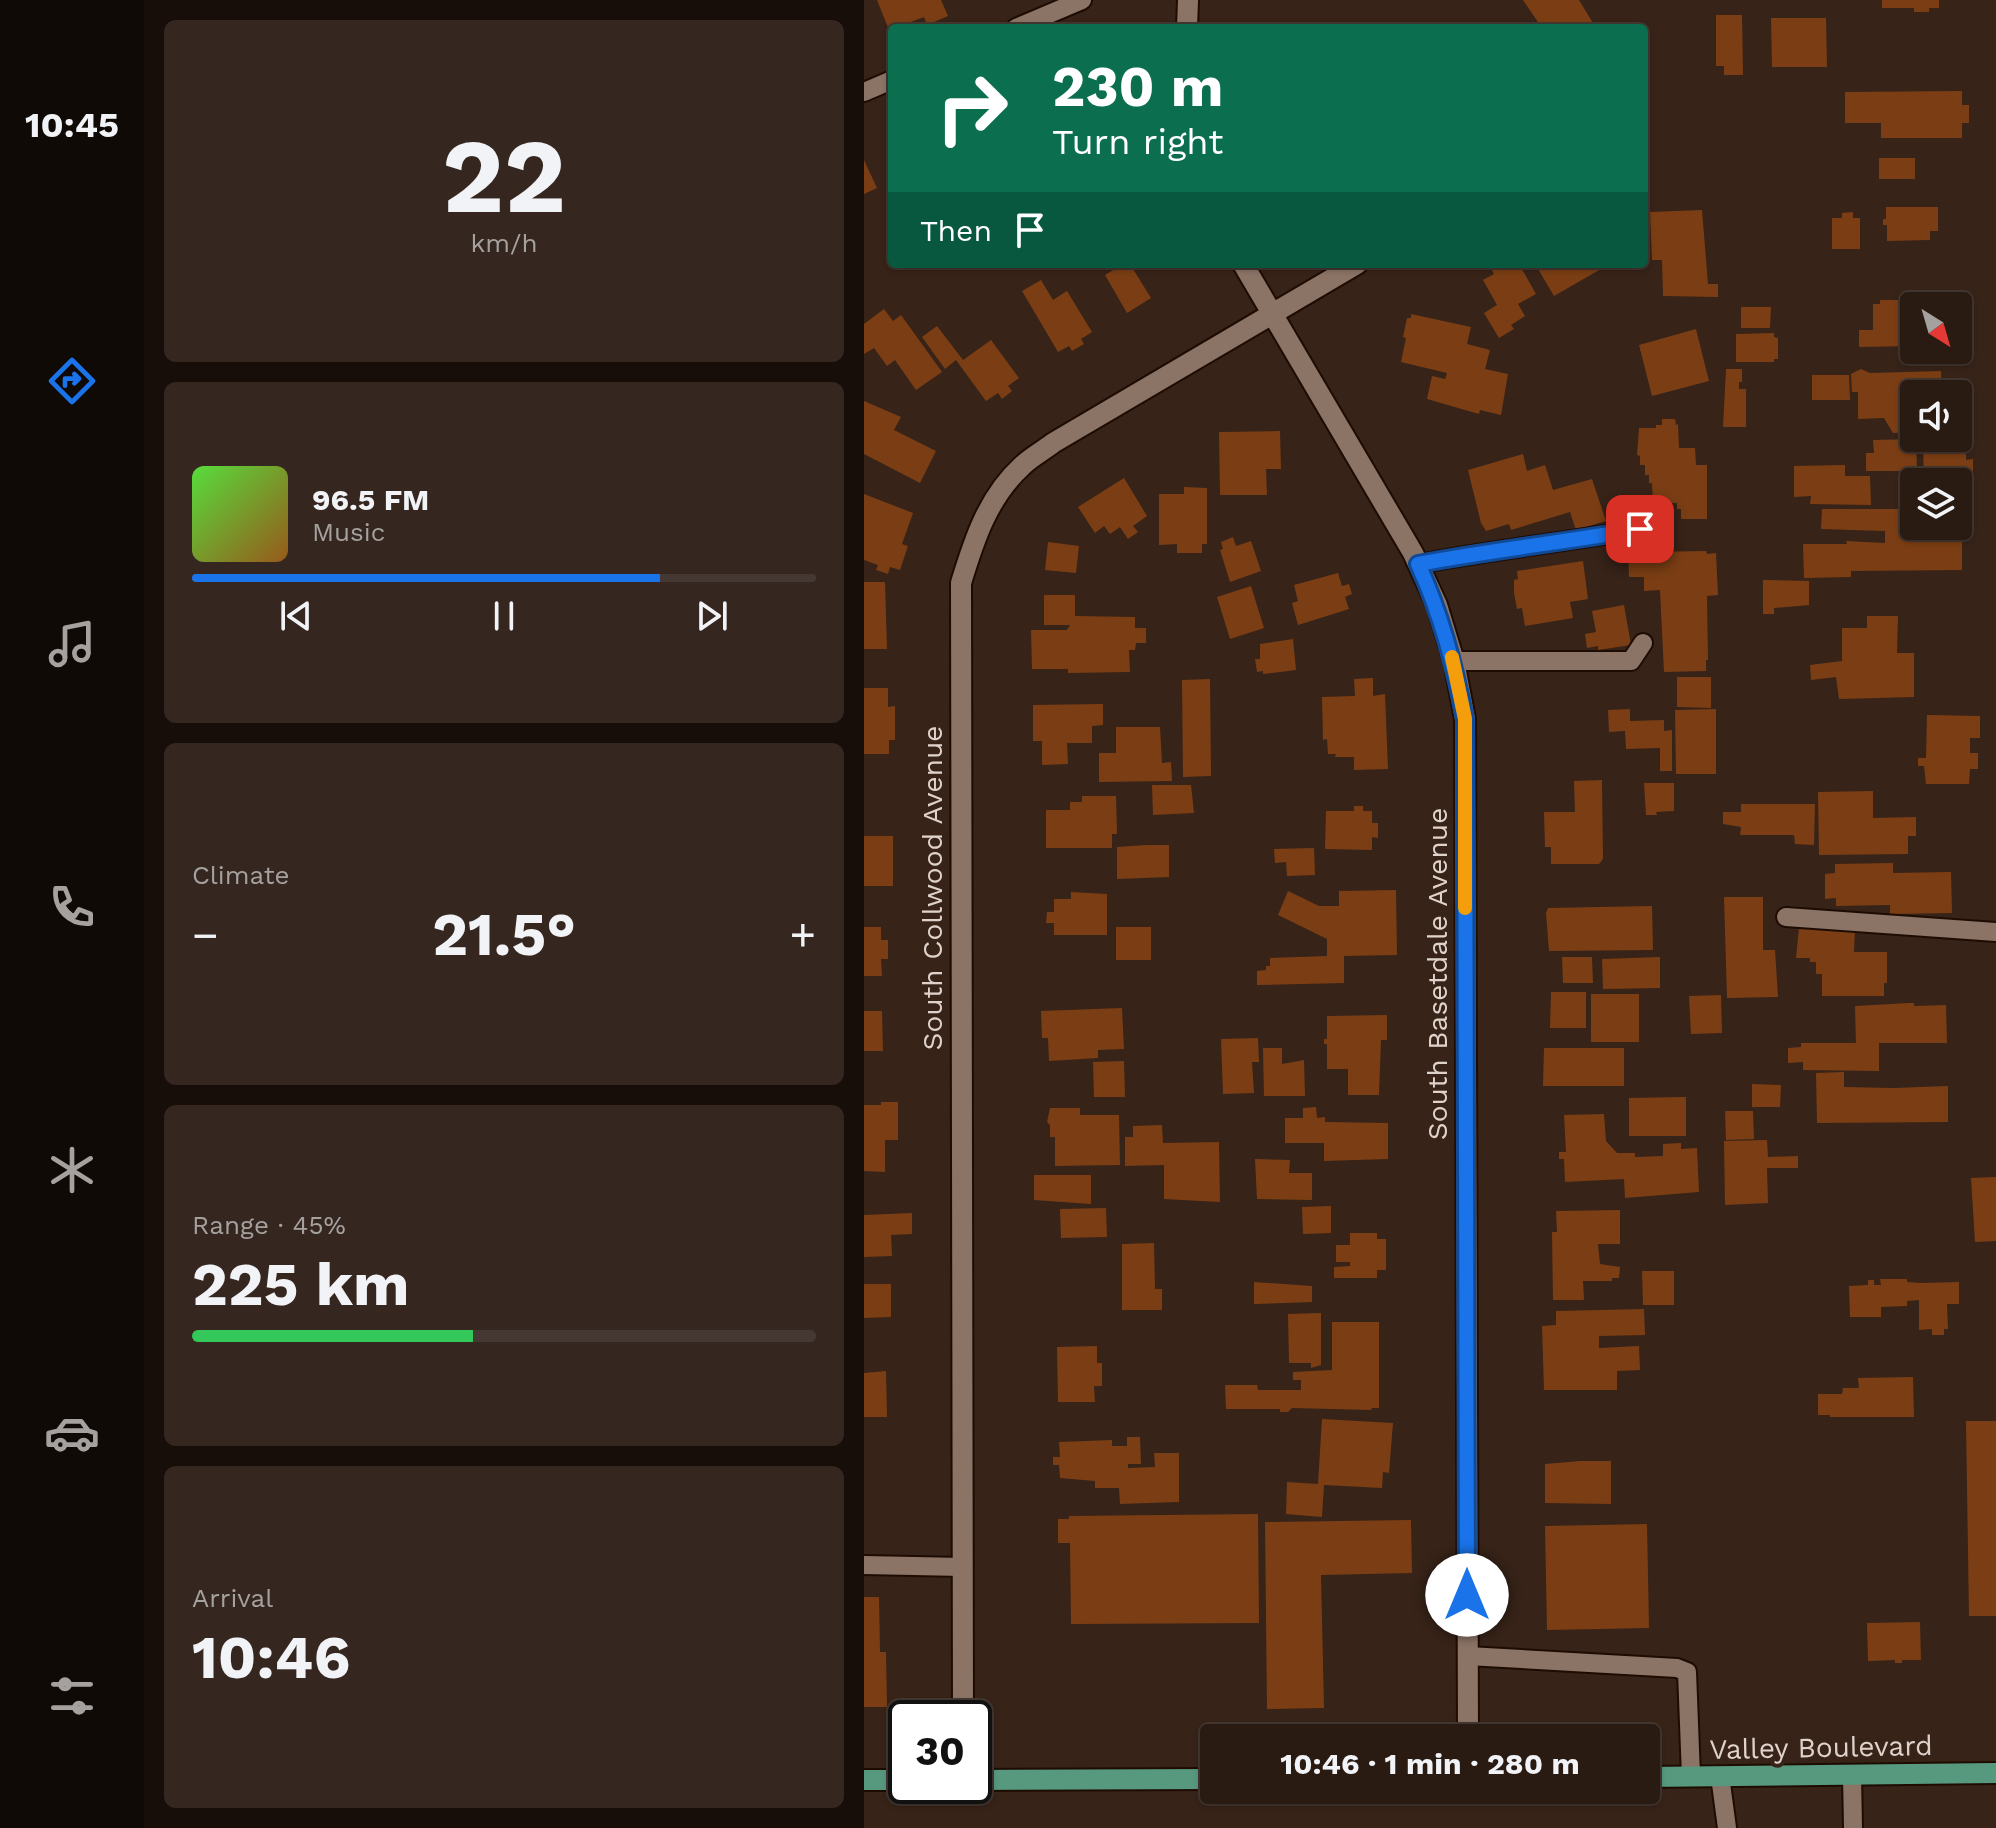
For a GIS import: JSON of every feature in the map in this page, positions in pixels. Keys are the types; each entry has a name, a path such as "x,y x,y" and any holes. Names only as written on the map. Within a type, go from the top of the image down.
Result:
{"main road":[{"name":"Valley Boulevard","path":"1660,1777 1996,1773"},
{"path":"992,1780 1200,1779"},
{"path":"864,1780 888,1780"}],"street":[{"path":"1187,24 1188,0"},
{"name":"South Basetdale Avenue","path":"1245,268 1418,564 1437,605 1454,661 1465,719 1468,1724"},
{"name":"South Collwood Avenue","path":"963,1700 961,583 977,530 995,497 1021,466 1053,443 1350,268"}],"lane":[{"path":"1025,24 1082,0"},
{"path":"864,92 888,82"},
{"path":"1418,564 1500,548 1569,542 1640,529"},
{"path":"1454,661 1631,661 1643,643"},
{"path":"1786,917 1996,932"},
{"path":"864,1565 963,1567"},
{"path":"1468,1656 1677,1668 1687,1672 1691,1776"},
{"path":"1852,1775 1853,1828"},
{"path":"1720,1776 1727,1828"}],"building":[{"path":"877,0 941,0 948,16 929,24 924,17 905,24 888,24 888,28"},
{"path":"1523,0 1579,0 1594,24 1539,24"},
{"path":"1882,0 1939,0 1939,8 1914,12 1914,8 1882,8"},
{"path":"1716,15 1742,15 1743,75 1724,75 1724,66 1716,66"},
{"path":"1771,18 1826,18 1827,67 1772,67"},
{"path":"1962,91 1962,105 1969,105 1969,123 1962,123 1962,138 1881,138 1881,123 1845,123 1845,92"},
{"path":"1879,158 1915,158 1915,179 1879,179"},
{"path":"864,160 877,188 864,194"},
{"path":"1886,207 1938,207 1938,231 1930,231 1930,240 1887,241 1887,225 1883,225"},
{"path":"1702,210 1708,284 1718,284 1718,297 1663,296 1662,260 1652,260 1650,212"},
{"path":"1853,212 1853,218 1860,218 1860,249 1832,249 1832,218 1842,218 1842,213"},
{"path":"1116,268 1132,268 1151,298 1127,313 1105,275"},
{"path":"1491,268 1521,268 1536,294 1518,304 1525,316 1511,325 1514,329 1499,338 1484,313 1497,305 1483,280 1494,274"},
{"path":"1600,268 1601,269 1554,296 1538,269"},
{"path":"1041,280 1053,300 1067,291 1092,332 1081,339 1084,344 1072,351 1069,346 1058,352 1022,291"},
{"path":"1880,300 1899,300 1900,346 1859,347 1859,330 1873,330 1873,304 1880,304"},
{"path":"1741,307 1771,307 1770,328 1741,328"},
{"path":"884,309 893,321 901,315 942,372 916,390 895,360 887,366 874,348 864,354 864,324"},
{"path":"1411,314 1471,327 1467,344 1490,350 1485,369 1508,374 1501,415 1480,410 1479,414 1427,399 1432,376 1445,379 1447,373 1401,362 1406,338 1403,337 1407,318 1411,318"},
{"path":"937,326 963,360 991,340 1019,378 1008,386 1012,391 1002,399 998,393 986,401 956,360 945,369 922,337"},
{"path":"1696,329 1709,381 1652,396 1639,345"},
{"path":"1774,333 1774,337 1778,338 1778,359 1774,362 1736,362 1736,334"},
{"path":"1726,369 1742,369 1739,389 1746,389 1746,427 1723,427"},
{"path":"1861,369 1870,373 1941,371 1941,380 1900,380 1900,433 1893,433 1884,418 1858,419 1858,392 1852,392 1851,374"},
{"path":"1812,375 1849,375 1850,400 1812,400"},
{"path":"864,401 901,417 894,430 936,451 920,483 864,454"},
{"path":"1662,419 1675,419 1679,448 1695,448 1696,465 1707,465 1707,519 1681,519 1681,509 1677,509 1677,503 1653,503 1652,483 1649,483 1645,465 1640,465 1640,456 1637,455 1639,428 1656,428 1656,425 1662,425"},
{"path":"1280,431 1281,469 1266,469 1267,495 1220,495 1219,432"},
{"path":"1900,439 1900,452 1916,452 1917,468 1866,471 1866,453 1874,453 1873,440"},
{"path":"1923,452 1966,452 1966,460 1973,459 1973,487 1972,468 1924,468"},
{"path":"1523,454 1527,471 1545,465 1553,490 1592,479 1606,521 1576,530 1570,512 1511,530 1509,524 1486,531 1481,523 1468,470"},
{"path":"1845,465 1845,476 1870,476 1871,505 1810,504 1811,496 1794,497 1794,466"},
{"path":"1124,478 1147,516 1133,526 1138,532 1128,539 1120,527 1110,534 1104,526 1095,533 1078,507"},
{"path":"1184,487 1207,488 1207,544 1202,544 1202,553 1177,553 1177,544 1159,545 1159,494 1184,494"},
{"path":"864,494 913,513 902,544 908,546 900,570 890,567 888,574 876,570 878,565 864,560"},
{"path":"1822,509 1900,509 1900,540 1962,540 1962,570 1851,571 1851,577 1804,578 1803,544 1847,544 1846,541 1885,543 1885,531 1821,529"},
{"path":"1233,537 1236,546 1251,541 1261,571 1230,582 1220,550 1223,549 1221,542"},
{"path":"1048,542 1079,546 1076,573 1045,570"},
{"path":"1628,546 1645,546 1645,552 1716,553 1718,595 1707,596 1706,671 1664,672 1660,590 1644,591 1644,577 1629,577"},
{"path":"1583,561 1588,599 1570,602 1573,618 1525,626 1522,608 1517,609 1514,593 1517,571"},
{"path":"1338,573 1342,586 1349,584 1352,594 1345,597 1349,609 1298,625 1292,603 1298,601 1294,585"},
{"path":"1763,580 1809,581 1809,605 1774,608 1774,614 1763,614"},
{"path":"864,582 885,582 887,649 864,649"},
{"path":"1251,586 1264,628 1230,639 1217,597"},
{"path":"1044,595 1075,595 1075,616 1135,617 1135,628 1146,628 1146,643 1136,643 1135,650 1129,650 1130,672 1068,673 1068,669 1032,669 1031,630 1067,630 1070,625 1044,625"},
{"path":"1624,605 1631,645 1598,650 1598,646 1587,648 1585,634 1596,632 1592,611"},
{"path":"1867,616 1898,616 1897,653 1914,653 1914,697 1839,699 1836,677 1811,680 1810,665 1842,661 1842,628 1867,628"},
{"path":"1293,639 1296,670 1257,672 1255,659 1260,659 1260,644"},
{"path":"1677,677 1711,677 1711,708 1677,707"},
{"path":"1373,678 1373,696 1385,694 1388,769 1354,770 1354,757 1328,754 1327,739 1323,740 1322,697 1355,696 1354,679"},
{"path":"1210,679 1211,776 1183,777 1182,680"},
{"path":"864,688 888,688 888,707 895,706 895,740 889,740 889,754 864,754"},
{"path":"1103,704 1103,725 1092,726 1092,743 1067,743 1068,764 1042,765 1042,741 1033,741 1033,705"},
{"path":"1630,709 1630,721 1664,720 1664,731 1672,730 1672,771 1660,771 1660,748 1626,749 1625,731 1609,732 1608,710"},
{"path":"1716,709 1716,774 1676,774 1675,710"},
{"path":"1927,715 1980,716 1980,738 1970,738 1970,753 1978,753 1978,769 1970,769 1969,784 1926,784 1924,766 1918,766 1918,758 1926,758"},
{"path":"1116,727 1160,727 1162,763 1171,762 1172,781 1099,782 1099,753 1116,753"},
{"path":"1602,780 1603,859 1599,864 1551,864 1551,847 1545,847 1544,812 1575,812 1574,781"},
{"path":"1644,783 1674,783 1674,811 1646,815"},
{"path":"1152,785 1191,785 1194,813 1153,815"},
{"path":"1873,791 1873,818 1916,817 1916,836 1908,836 1908,854 1819,855 1818,792"},
{"path":"1082,796 1116,796 1117,834 1112,834 1112,848 1046,848 1046,810 1070,810 1070,802 1082,802"},
{"path":"1741,804 1815,804 1814,845 1795,844 1794,835 1740,835 1741,827 1723,824 1723,812 1741,812"},
{"path":"1354,806 1363,806 1363,811 1372,811 1372,823 1378,823 1378,838 1372,837 1372,850 1325,849 1326,811 1354,811"},
{"path":"864,836 893,836 893,886 864,886"},
{"path":"1169,845 1169,877 1117,879 1117,847"},
{"path":"1314,848 1315,875 1287,876 1286,862 1275,863 1274,849"},
{"path":"1893,863 1893,873 1951,872 1952,913 1890,914 1890,905 1836,906 1836,898 1825,899 1825,874 1835,873 1835,864"},
{"path":"1396,890 1397,955 1344,956 1344,983 1257,985 1257,971 1270,966 1270,958 1327,956 1327,939 1278,915 1288,891 1319,906 1339,906 1339,891"},
{"path":"1071,892 1107,894 1107,935 1054,935 1054,923 1046,923 1047,912 1054,912 1054,899 1071,899"},
{"path":"1724,897 1763,897 1763,950 1775,950 1778,997 1727,998"},
{"path":"1652,906 1653,950 1549,951 1548,908"},
{"path":"864,927 881,927 881,940 888,940 888,959 881,959 882,976 864,976"},
{"path":"1116,927 1151,927 1151,960 1116,960"},
{"path":"1799,928 1855,929 1854,952 1887,952 1884,996 1822,996 1822,974 1816,974 1816,962 1810,962 1810,958 1796,958"},
{"path":"1562,957 1592,957 1593,983 1563,983"},
{"path":"1660,957 1660,988 1603,989 1602,959"},
{"path":"1551,992 1586,992 1586,1028 1550,1028"},
{"path":"1591,994 1639,994 1639,1042 1591,1042"},
{"path":"1721,995 1722,1033 1691,1034 1689,996"},
{"path":"1914,1003 1914,1006 1946,1005 1947,1043 1879,1043 1879,1071 1803,1070 1803,1062 1788,1063 1788,1048 1801,1047 1801,1043 1856,1043 1855,1006"},
{"path":"1122,1008 1124,1049 1098,1050 1098,1058 1049,1061 1048,1038 1042,1038 1041,1011"},
{"path":"864,1011 882,1011 883,1051 864,1051"},
{"path":"1387,1015 1387,1040 1381,1040 1379,1095 1348,1095 1348,1069 1327,1069 1327,1044 1324,1044 1324,1039 1327,1039 1327,1016"},
{"path":"1258,1038 1259,1062 1252,1062 1254,1093 1223,1094 1221,1039"},
{"path":"1263,1048 1282,1048 1282,1064 1304,1060 1305,1096 1264,1096"},
{"path":"1544,1048 1624,1048 1624,1086 1543,1086"},
{"path":"1124,1061 1125,1097 1094,1097 1093,1062"},
{"path":"1844,1072 1844,1087 1948,1086 1948,1122 1817,1123 1816,1073"},
{"path":"1752,1084 1781,1085 1780,1107 1752,1107"},
{"path":"1686,1097 1686,1136 1629,1136 1629,1098"},
{"path":"881,1102 898,1102 898,1140 885,1140 885,1172 864,1171 864,1105 881,1105"},
{"path":"1316,1107 1317,1118 1325,1117 1325,1122 1388,1123 1388,1159 1324,1161 1324,1143 1285,1143 1285,1118 1303,1118 1303,1108"},
{"path":"1050,1108 1080,1108 1080,1115 1119,1115 1120,1165 1055,1166 1055,1137 1050,1137 1047,1122"},
{"path":"1725,1111 1753,1111 1754,1139 1726,1140"},
{"path":"1604,1114 1606,1141 1617,1153 1635,1153 1635,1157 1663,1156 1663,1144 1681,1143 1681,1149 1697,1148 1699,1192 1625,1198 1624,1179 1565,1182 1564,1159 1559,1159 1559,1152 1566,1152 1564,1115"},
{"path":"1162,1125 1163,1143 1219,1142 1220,1202 1164,1199 1164,1165 1125,1166 1125,1137 1133,1137 1133,1126"},
{"path":"1767,1140 1768,1157 1798,1156 1798,1168 1767,1168 1768,1203 1725,1205 1724,1141"},
{"path":"1255,1159 1290,1160 1289,1173 1312,1173 1312,1200 1257,1199"},
{"path":"1034,1175 1091,1175 1091,1204 1034,1200"},
{"path":"1996,1177 1996,1241 1975,1242 1971,1178"},
{"path":"1331,1206 1331,1233 1303,1234 1302,1207"},
{"path":"1106,1208 1107,1237 1061,1238 1060,1209"},
{"path":"1620,1210 1620,1244 1598,1244 1600,1264 1620,1267 1619,1278 1612,1278 1612,1281 1583,1281 1584,1300 1553,1300 1552,1232 1557,1232 1556,1211"},
{"path":"912,1213 912,1234 891,1235 892,1256 864,1257 864,1215"},
{"path":"1350,1233 1377,1233 1377,1239 1386,1239 1386,1270 1377,1270 1377,1278 1334,1278 1334,1267 1350,1266 1350,1262 1336,1262 1336,1245 1350,1245"},
{"path":"1154,1243 1155,1289 1162,1289 1162,1310 1122,1310 1122,1244"},
{"path":"1642,1271 1674,1271 1674,1305 1643,1305"},
{"path":"1880,1279 1907,1279 1907,1282 1921,1283 1959,1282 1959,1304 1947,1304 1948,1329 1944,1329 1944,1335 1932,1335 1932,1329 1919,1330 1919,1300 1907,1301 1907,1306 1881,1307 1881,1317 1850,1317 1849,1286 1868,1285 1868,1280 1874,1280 1874,1285 1881,1285"},
{"path":"1254,1282 1312,1286 1312,1302 1254,1304"},
{"path":"864,1284 891,1284 891,1317 864,1318"},
{"path":"1644,1309 1645,1335 1599,1336 1599,1348 1639,1346 1640,1370 1617,1371 1617,1390 1544,1390 1542,1326 1556,1325 1556,1311"},
{"path":"1321,1313 1321,1365 1311,1368 1311,1363 1289,1363 1288,1314"},
{"path":"1332,1322 1379,1322 1379,1408 1292,1408 1288,1412 1280,1412 1280,1409 1226,1409 1225,1385 1257,1385 1258,1390 1301,1390 1301,1380 1293,1380 1293,1372 1332,1370"},
{"path":"1097,1346 1097,1363 1102,1363 1102,1386 1094,1386 1095,1402 1058,1402 1057,1347"},
{"path":"886,1371 887,1417 864,1417 864,1373"},
{"path":"1913,1377 1914,1417 1818,1415 1818,1394 1842,1394 1843,1388 1859,1388 1858,1378"},
{"path":"1322,1419 1393,1423 1389,1473 1383,1472 1382,1488 1324,1485 1322,1517 1286,1514 1287,1482 1318,1484"},
{"path":"1966,1421 1996,1421 1996,1616 1969,1616"},
{"path":"1127,1437 1140,1437 1141,1464 1128,1464 1128,1468 1155,1467 1154,1453 1179,1453 1179,1502 1120,1504 1119,1488 1095,1488 1095,1481 1060,1478 1059,1465 1053,1465 1053,1457 1060,1457 1059,1442 1112,1440 1112,1446 1127,1446"},
{"path":"1611,1461 1611,1504 1545,1503 1545,1464"},
{"path":"1258,1514 1259,1623 1071,1624 1070,1543 1058,1543 1058,1519 1069,1519 1069,1516"},
{"path":"1411,1520 1412,1573 1321,1575 1324,1708 1267,1709 1265,1522"},
{"path":"1647,1524 1649,1628 1547,1630 1545,1526"},
{"path":"864,1597 879,1597 880,1652 886,1652 887,1707 864,1707"},
{"path":"1920,1622 1921,1660 1902,1660 1902,1663 1895,1663 1895,1660 1868,1661 1867,1623"}],"slow traffic":[{"path":"1452,657 1465,719 1465,908"}],"route":[{"path":"1467,1595 1465,719 1454,661 1437,605 1418,564 1500,548 1569,542 1640,529"}]}
